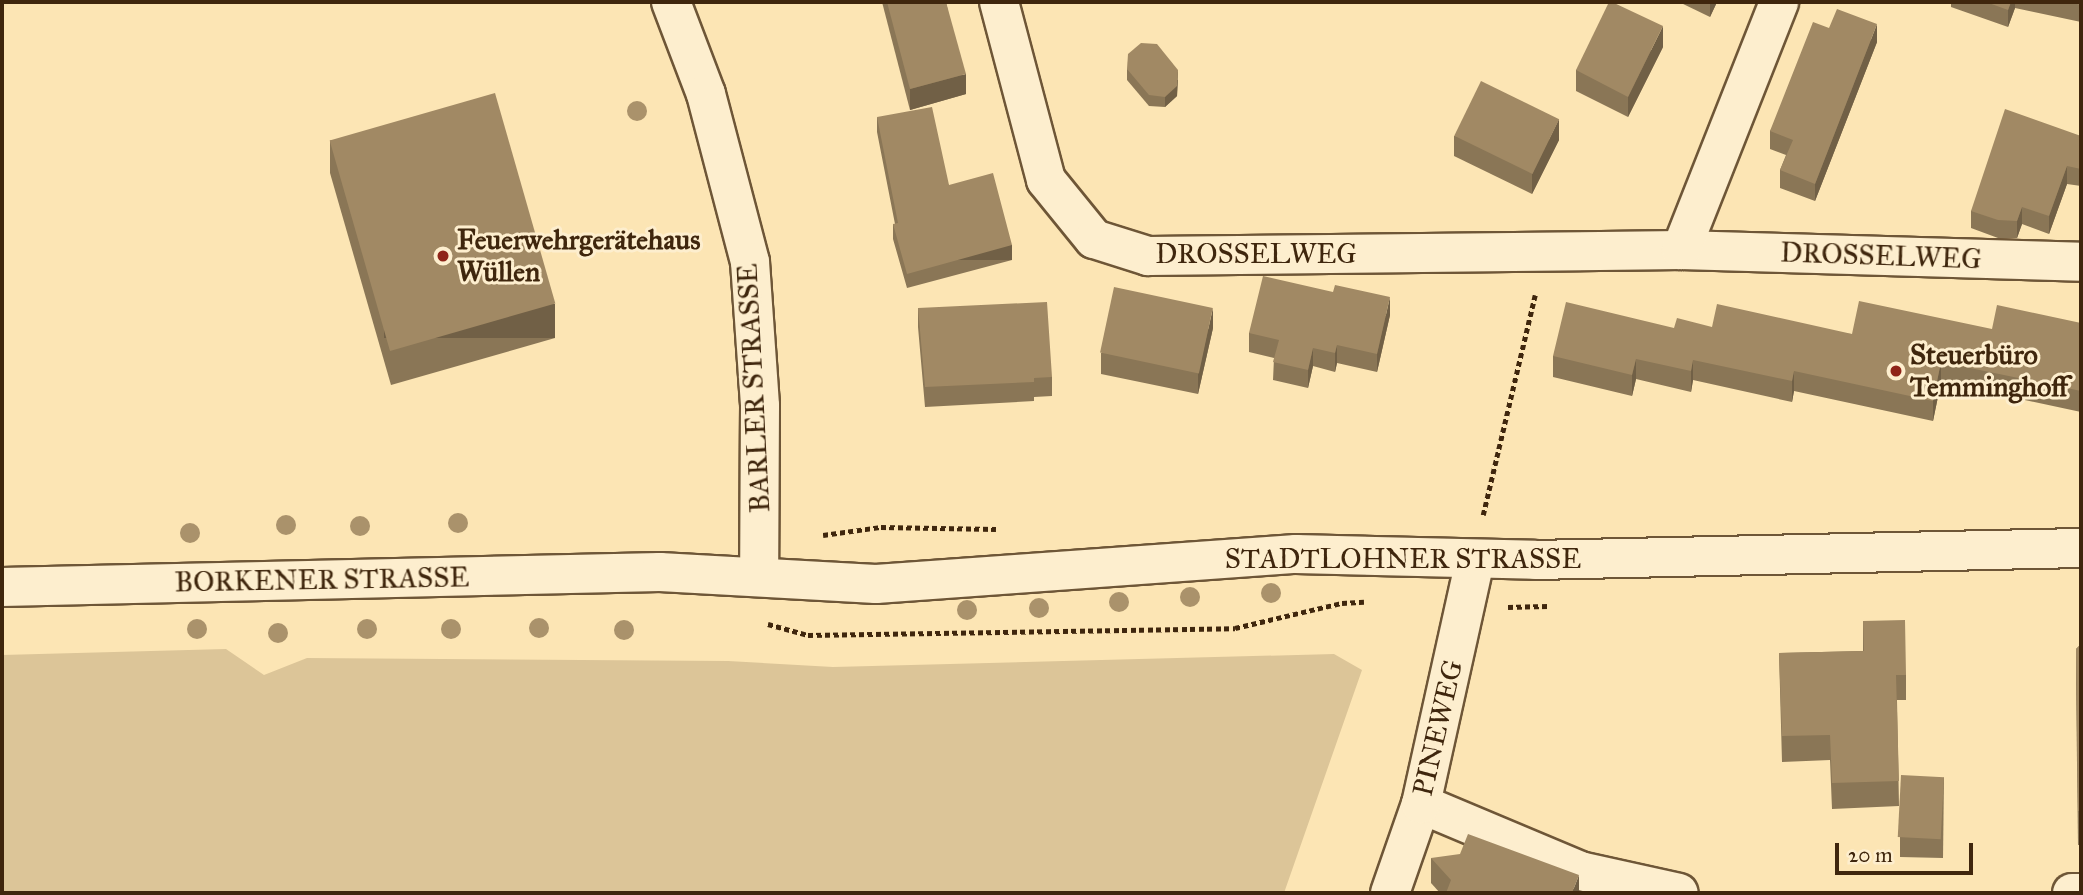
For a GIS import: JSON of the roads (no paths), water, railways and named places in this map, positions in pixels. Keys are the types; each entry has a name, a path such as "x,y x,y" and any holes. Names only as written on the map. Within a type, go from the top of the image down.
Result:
{"street":[{"name":"BARLER STRASSE","path":"671,2 706,94 750,262 760,406 760,576"},
{"name":"DROSSELWEG","path":"999,2 1046,180 1094,239 1148,256 1681,250 2081,262"},
{"path":"1681,250 1779,2"},
{"name":"STADTLOHNER STRASSE","path":"642,572 876,584 1296,554 1475,560 2081,548"},
{"name":"PINEWEG","path":"1390,893 1421,804 1475,560"},
{"name":"BORKENER STRASSE","path":"2,587 642,572"},
{"path":"1421,804 1580,871 1679,893"},
{"path":"2072,893 2081,893"}],"place":[{"name":"Feuerwehrgerätehaus Wüllen","path":"443,256"},
{"name":"Steuerbüro Temminghoff","path":"1896,371"}]}
